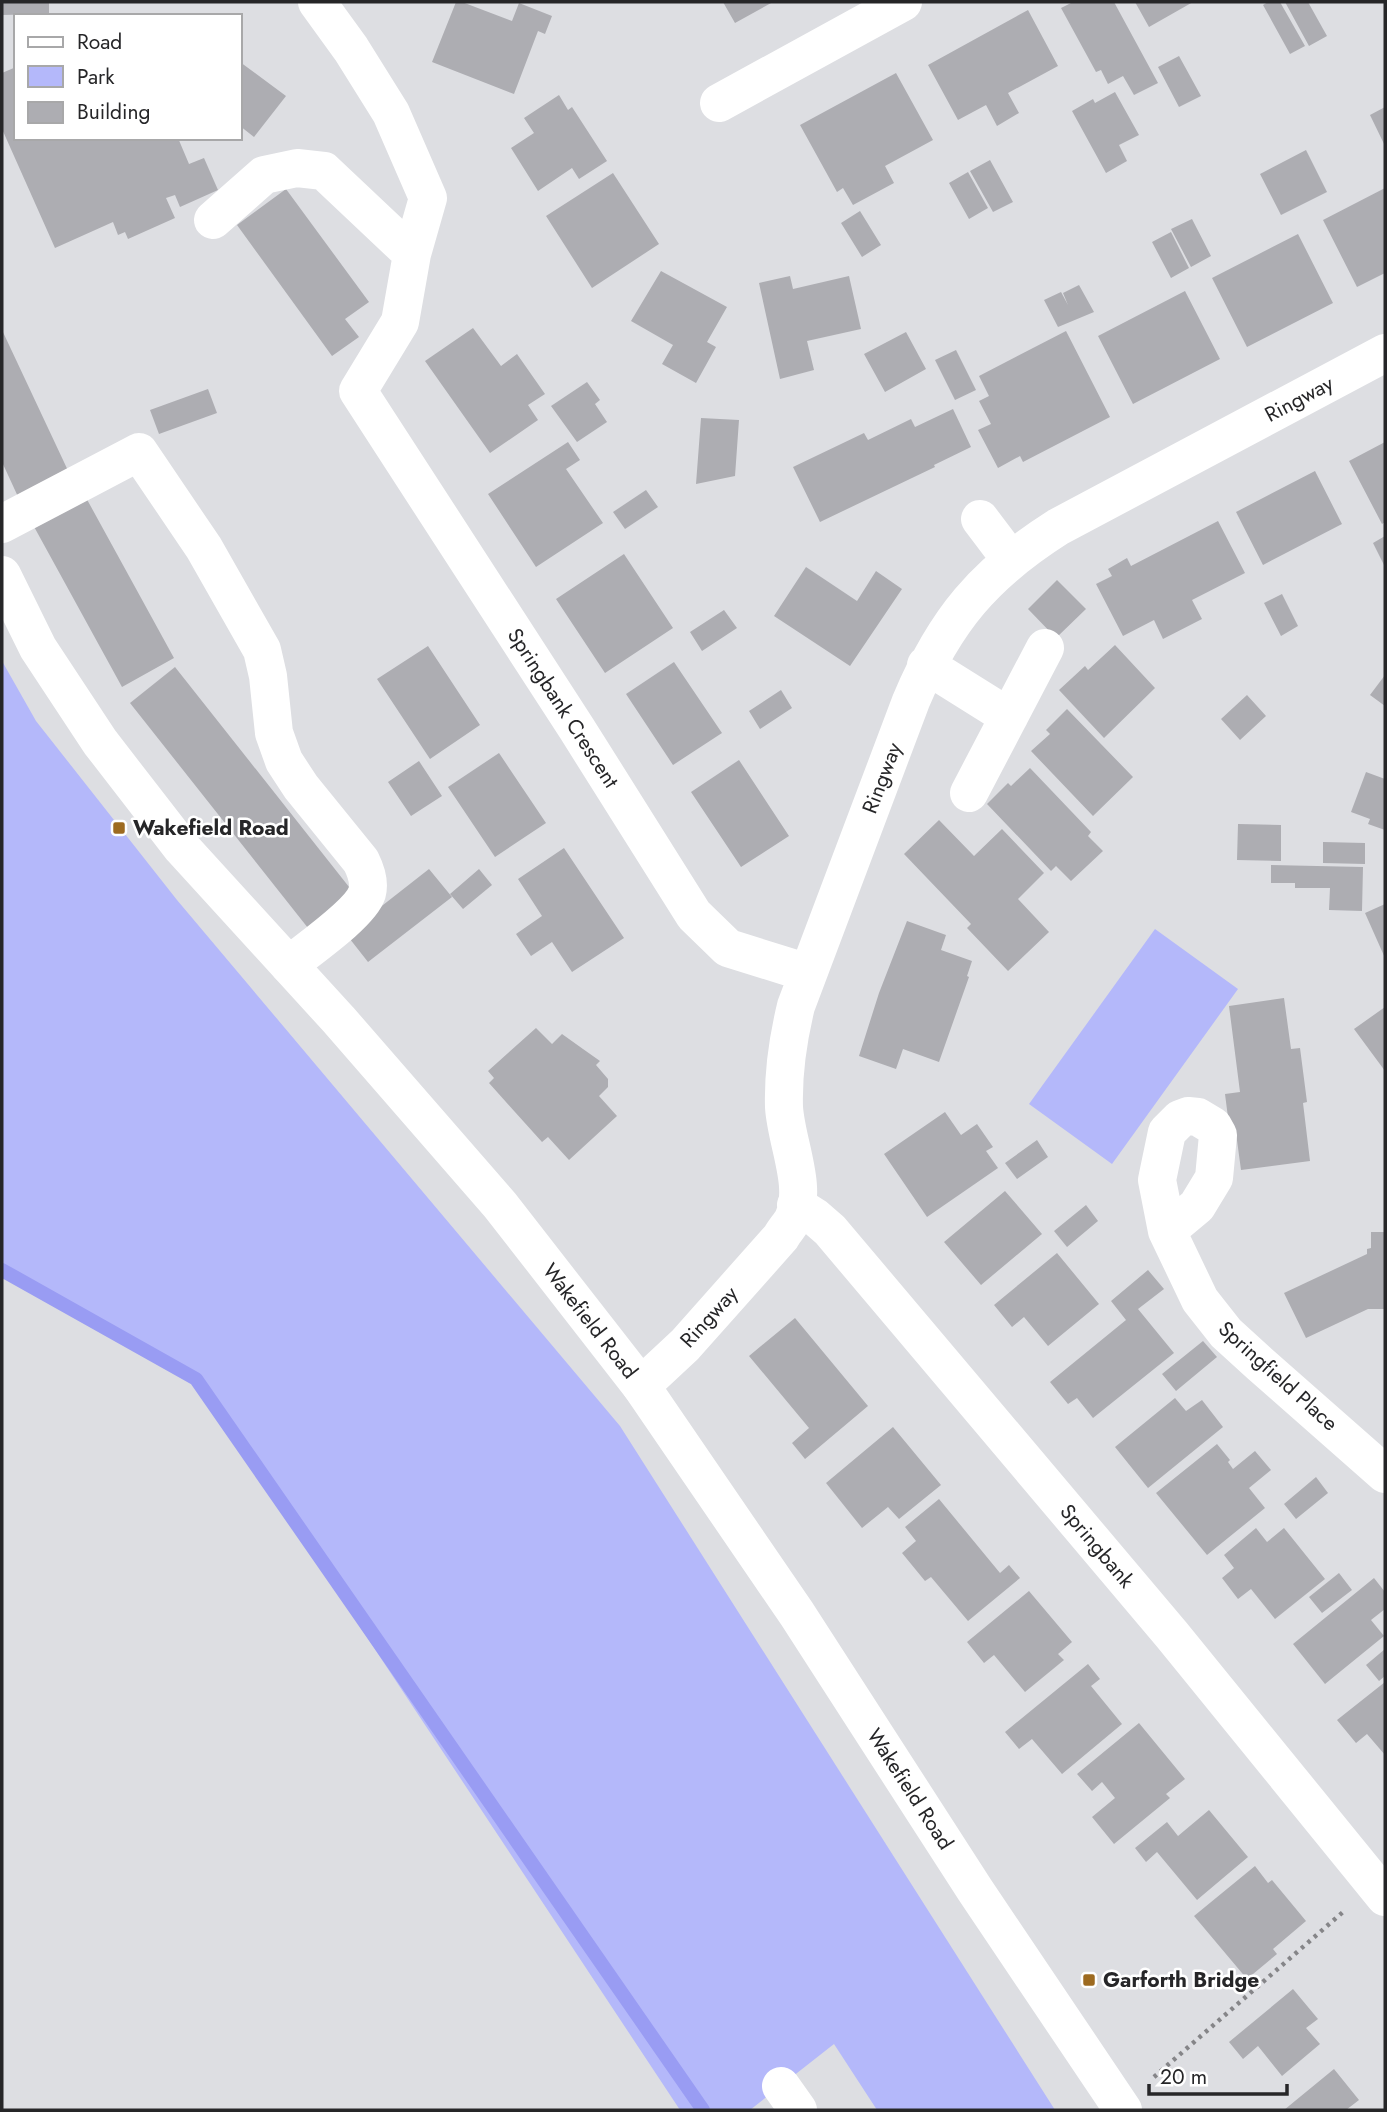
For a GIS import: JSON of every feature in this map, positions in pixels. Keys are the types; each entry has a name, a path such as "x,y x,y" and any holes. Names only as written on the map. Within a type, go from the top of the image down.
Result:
{"street":[{"path":"213,220 264,175 297,168 324,171 412,254 428,198 391,113 351,49 317,2"},
{"path":"719,103 903,2"},
{"name":"Springbank Crescent","path":"412,254 400,322 358,391 694,915 728,948 808,973"},
{"name":"Ringway","path":"641,1386 685,1345 781,1237 793,1219 798,1198 784,1108 791,1028 808,973 926,665 946,631 969,600 1011,560 1058,527 1385,353"},
{"path":"2,524 139,452 204,548 262,650 268,676 274,733 284,761 366,871 367,893 355,911 289,965"},
{"path":"980,519 1011,560"},
{"name":"Wakefield Road","path":"2,575 38,648 100,742 182,848 500,1205 641,1386 797,1614 975,1890 1121,2108"},
{"path":"969,793 1045,648"},
{"path":"926,665 1009,717"},
{"name":"Springbank","path":"796,1205 830,1230 1172,1635 1380,1891"},
{"name":"Springfield Place","path":"1167,1231 1200,1300 1226,1333 1385,1474"}],"path":[{"path":"1121,2108 1380,1891"}],"green space":[{"path":"2,661 36,721 177,900 620,1426 1055,2110 877,2110 834,2044 750,2110 680,2110 196,1379 2,1270"},
{"path":"1155,929 1238,989 1112,1164 1029,1104"}],"building":[{"path":"2,2 49,2 49,14 2,15"},
{"path":"456,2 512,21 519,3 552,16 545,34 538,31 514,94 432,62"},
{"path":"723,2 773,2 735,23"},
{"path":"1073,2 1114,2 1158,83 1134,95 1123,76 1108,84 1101,70 1096,72 1061,8"},
{"path":"1135,2 1193,2 1149,27"},
{"path":"1280,2 1305,46 1290,54 1263,5"},
{"path":"1285,2 1308,2 1327,36 1309,46"},
{"path":"1028,10 1058,66 1008,93 1019,113 997,126 986,105 958,120 928,65"},
{"path":"1179,56 1201,96 1179,107 1158,67"},
{"path":"242,63 286,96 254,137 242,128"},
{"path":"14,68 14,140 179,140 189,164 204,158 218,190 180,207 175,195 166,198 175,218 128,239 125,232 118,235 113,222 55,248 2,129 2,73"},
{"path":"896,73 933,140 885,166 894,183 853,205 843,188 837,192 800,125"},
{"path":"1115,92 1139,135 1119,145 1127,161 1106,173 1072,111 1093,99 1095,103"},
{"path":"559,95 568,110 572,107 607,161 579,179 572,168 538,191 511,148 534,133 524,118"},
{"path":"1385,107 1385,146 1370,115"},
{"path":"1306,150 1327,192 1281,215 1260,174"},
{"path":"990,160 1013,202 993,212 970,171"},
{"path":"968,172 988,208 969,219 949,183"},
{"path":"613,173 659,244 592,288 546,216"},
{"path":"1385,188 1385,273 1357,287 1323,220"},
{"path":"286,189 369,302 345,319 359,337 332,356 237,225"},
{"path":"860,211 881,245 862,257 841,223"},
{"path":"1192,219 1211,256 1191,267 1171,229"},
{"path":"1171,232 1189,268 1171,278 1152,242"},
{"path":"1298,234 1333,303 1247,347 1212,278"},
{"path":"661,271 727,307 707,342 716,347 696,383 662,364 673,345 631,321"},
{"path":"790,276 793,289 849,276 861,329 807,341 814,370 780,379 759,283"},
{"path":"1079,285 1094,312 1058,327 1044,300 1061,292 1068,305 1063,293"},
{"path":"1185,291 1220,359 1133,404 1098,336"},
{"path":"473,328 501,366 517,354 545,394 528,405 538,420 490,453 425,361"},
{"path":"2,330 71,477 20,501 2,462"},
{"path":"1066,331 1110,417 1023,462 1020,456 998,468 978,430 991,424 979,401 989,396 979,376"},
{"path":"906,332 926,369 885,392 864,354"},
{"path":"956,350 976,390 955,400 935,360"},
{"path":"587,382 600,400 595,404 607,422 577,442 551,406"},
{"path":"208,389 217,413 159,434 150,410"},
{"path":"953,409 971,447 820,522 793,467 864,433 868,440 911,419 915,427"},
{"path":"701,418 739,420 735,476 696,484"},
{"path":"568,442 580,460 566,469 603,523 536,567 488,494"},
{"path":"1385,442 1385,522 1382,524 1349,461"},
{"path":"1315,471 1342,524 1263,565 1236,512"},
{"path":"646,490 658,507 625,529 613,512"},
{"path":"84,494 174,658 122,687 32,523"},
{"path":"1218,521 1245,573 1192,600 1202,619 1163,639 1154,620 1123,636 1096,584 1112,576 1108,569 1127,558 1131,566"},
{"path":"1385,536 1385,567 1373,543"},
{"path":"624,554 673,628 605,673 556,599"},
{"path":"806,567 857,601 876,571 902,589 850,666 774,616"},
{"path":"1057,580 1086,609 1056,638 1028,609"},
{"path":"1282,594 1298,626 1281,636 1264,603"},
{"path":"724,610 737,628 702,651 690,632"},
{"path":"1115,645 1155,688 1104,738 1059,690 1085,666 1088,670"},
{"path":"428,646 480,725 430,759 377,679"},
{"path":"674,662 722,733 673,765 626,694"},
{"path":"175,667 353,892 308,928 130,703"},
{"path":"1385,675 1385,706 1370,695"},
{"path":"781,690 792,708 760,729 749,711"},
{"path":"1247,695 1266,716 1240,740 1221,719"},
{"path":"1067,709 1133,777 1093,816 1031,751 1050,734 1046,730"},
{"path":"499,753 546,823 495,857 448,787"},
{"path":"739,760 789,836 741,867 691,792"},
{"path":"419,761 442,796 411,816 388,782"},
{"path":"1030,768 1091,832 1088,836 1103,851 1071,881 1056,866 1051,871 987,804 1008,783 1011,786"},
{"path":"1366,772 1385,779 1385,830 1368,824 1370,819 1351,812"},
{"path":"939,820 974,856 1002,829 1044,873 1018,899 1049,932 1008,971 967,928 971,924 904,854"},
{"path":"1238,824 1281,825 1281,861 1237,860"},
{"path":"1323,842 1365,843 1365,864 1323,863"},
{"path":"564,848 624,938 572,972 552,942 531,956 516,934 542,916 518,879"},
{"path":"1271,865 1363,867 1362,911 1329,910 1330,888 1295,888 1295,883 1271,883"},
{"path":"429,869 452,897 368,962 346,934"},
{"path":"479,869 492,885 463,909 450,894"},
{"path":"1385,904 1385,958 1365,913"},
{"path":"907,921 946,935 941,950 972,961 967,976 969,977 939,1062 903,1049 896,1069 859,1056 879,993"},
{"path":"1284,998 1291,1049 1300,1048 1307,1102 1303,1103 1310,1161 1241,1170 1236,1133 1230,1133 1225,1094 1240,1092 1229,1006"},
{"path":"1385,1007 1385,1071 1354,1029"},
{"path":"536,1028 552,1044 562,1034 600,1061 596,1065 608,1079 608,1087 599,1096 617,1116 569,1160 548,1137 542,1142 489,1083 494,1078 488,1071"},
{"path":"945,1112 961,1135 977,1124 993,1147 986,1151 998,1168 927,1217 884,1154"},
{"path":"1037,1140 1048,1157 1017,1179 1005,1163"},
{"path":"1005,1191 1042,1234 981,1285 944,1242"},
{"path":"1086,1205 1098,1221 1067,1247 1054,1231"},
{"path":"1371,1232 1385,1232 1385,1309 1368,1309 1306,1338 1284,1293 1367,1254 1367,1249 1371,1248"},
{"path":"1057,1253 1099,1304 1048,1346 1024,1317 1012,1327 994,1305"},
{"path":"1148,1270 1164,1289 1138,1309 1174,1353 1093,1418 1077,1398 1068,1404 1050,1382 1126,1320 1111,1301"},
{"path":"795,1318 868,1406 805,1459 792,1443 809,1428 749,1356"},
{"path":"1203,1341 1217,1357 1176,1391 1162,1374"},
{"path":"1175,1398 1186,1411 1202,1400 1223,1427 1148,1488 1115,1447"},
{"path":"893,1427 941,1485 899,1519 888,1507 862,1528 826,1483"},
{"path":"1217,1444 1230,1460 1228,1462 1233,1469 1255,1451 1271,1470 1249,1488 1265,1508 1207,1555 1156,1493"},
{"path":"1316,1477 1328,1493 1296,1519 1284,1504"},
{"path":"939,1499 1000,1573 1009,1565 1020,1578 968,1621 931,1577 925,1581 902,1553 916,1541 905,1527"},
{"path":"1256,1528 1267,1542 1284,1528 1325,1579 1275,1619 1251,1589 1238,1599 1222,1578 1234,1568 1224,1555"},
{"path":"1339,1573 1352,1590 1322,1613 1309,1597"},
{"path":"1374,1578 1385,1592 1385,1609 1371,1620 1384,1636 1325,1684 1293,1644"},
{"path":"1029,1591 1072,1642 1058,1654 1064,1660 1025,1692 994,1655 984,1663 967,1642"},
{"path":"1385,1649 1385,1676 1379,1681 1366,1665"},
{"path":"1088,1664 1100,1679 1091,1686 1122,1724 1062,1774 1032,1739 1019,1749 1005,1732"},
{"path":"1385,1682 1385,1755 1367,1734 1356,1743 1337,1720"},
{"path":"1139,1723 1185,1779 1166,1794 1170,1798 1114,1844 1092,1817 1115,1798 1102,1782 1092,1791 1077,1774"},
{"path":"1209,1810 1248,1857 1197,1900 1157,1852 1146,1862 1135,1848 1167,1822 1178,1836"},
{"path":"1255,1866 1268,1883 1272,1880 1306,1921 1273,1949 1277,1954 1247,1979 1194,1916"},
{"path":"1293,1989 1318,2019 1306,2028 1320,2044 1282,2076 1258,2046 1243,2059 1229,2042"},
{"path":"1334,2069 1359,2100 1346,2110 1284,2110"}],"waterway":[{"path":"2,1270 196,1379 703,2110"}],"place":[{"name":"Wakefield Road","path":"119,828"},
{"name":"Garforth Bridge","path":"1089,1980"}]}
